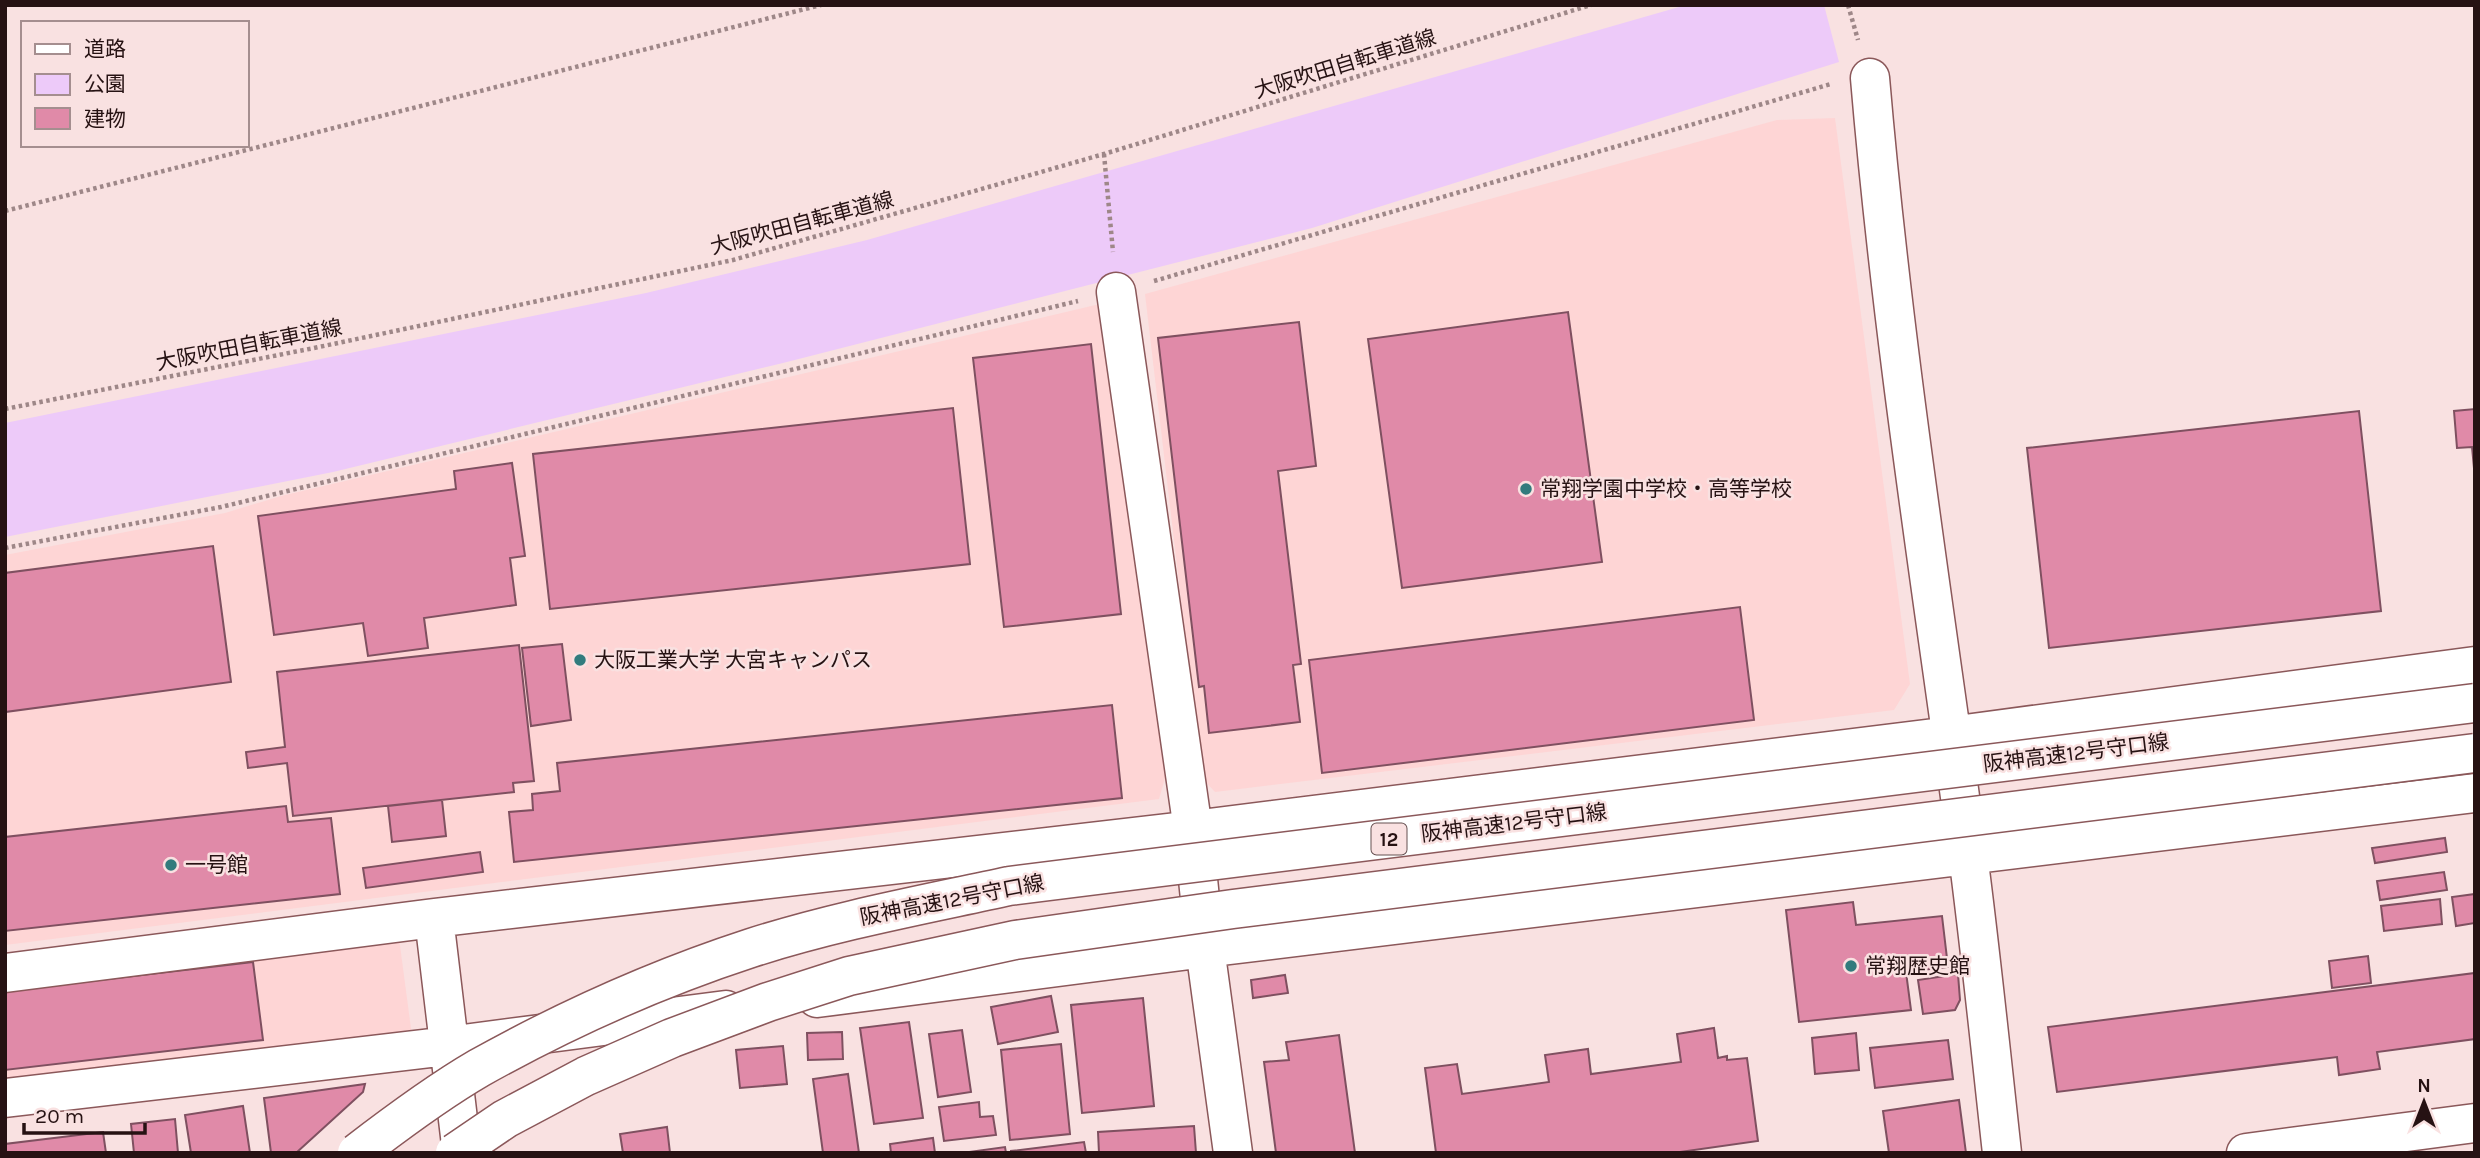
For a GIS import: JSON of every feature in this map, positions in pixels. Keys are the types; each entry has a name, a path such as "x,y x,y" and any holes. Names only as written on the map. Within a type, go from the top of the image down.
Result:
{"main road":[{"path":"1852,80 1878,176 1968,856 2002,1153"},
{"path":"1116,292 1193,830 1205,948 1233,1153"},
{"path":"5,973 434,918 1193,830 1950,736 2475,666"},
{"name":"阪神高速12号守口線","path":"357,1153 477,1070 564,1023 651,984 751,948 843,922 1009,886 2475,703"},
{"path":"455,1153 505,1119 586,1076 672,1038 768,1002 849,976 1015,940 1355,893 2475,753"},
{"path":"5,1098 448,1046 1205,948 2475,793"},
{"path":"434,918 462,1153"},
{"path":"2246,1153 2475,1123"}],"path":[{"path":"5,211 821,5"},
{"name":"大阪吹田自転車道線","path":"5,409 300,351 733,260 1104,154 1591,5"},
{"path":"5,548 221,507 1116,292 1852,80"},
{"path":"1104,154 1116,292"}],"shaded area":[{"name":"常翔学園中学校・高等学校","path":"1835,118 1910,684 1894,710 1215,792 1202,778 1145,294 1777,120"},
{"name":"大阪工業大学 大宮キャンパス","path":"1104,303 1169,764 1159,799 5,945 5,555 225,513 281,496"},
{"path":"399,938 412,1036 5,1086 5,986"}],"green space":[{"path":"1686,5 1824,5 1839,62 1312,228 783,363 333,472 5,537 5,423 646,293 867,240"}],"building":[{"path":"1568,312 1602,562 1402,588 1368,339"},
{"path":"1299,322 1316,466 1278,471 1301,664 1293,665 1300,722 1209,733 1204,686 1199,687 1158,338"},
{"path":"1091,344 1121,614 1004,627 973,358"},
{"path":"953,408 970,564 550,609 533,454"},
{"path":"2475,409 2475,479 2472,447 2457,448 2454,411"},
{"path":"2359,411 2381,611 2049,648 2027,448"},
{"path":"512,463 525,556 510,558 516,605 424,618 428,648 368,656 363,623 274,635 258,516 456,489 454,471"},
{"path":"213,546 231,682 5,712 5,573"},
{"path":"1740,607 1754,720 1322,773 1309,660"},
{"path":"562,644 571,720 531,726 522,648"},
{"path":"519,645 534,781 513,783 514,792 293,816 287,763 248,768 246,752 285,747 277,672"},
{"path":"1112,705 1122,798 514,862 509,812 533,810 532,794 560,791 557,763"},
{"path":"442,800 446,836 392,842 388,806"},
{"name":"一号館","path":"286,806 288,822 331,818 340,894 5,931 5,837"},
{"path":"2445,838 2447,852 2375,863 2372,848"},
{"path":"480,852 483,872 366,888 363,868"},
{"path":"2444,872 2447,890 2380,900 2377,881"},
{"path":"2475,894 2475,923 2456,926 2452,897"},
{"path":"2440,899 2442,924 2384,931 2381,906"},
{"path":"1853,902 1856,925 1942,916 1948,967 1906,972 1911,1010 1799,1022 1786,910"},
{"path":"2368,956 2371,983 2332,988 2329,961"},
{"path":"253,962 263,1040 5,1070 5,991"},
{"path":"2475,973 2475,1039 2377,1052 2380,1069 2339,1075 2337,1057 2057,1092 2048,1027"},
{"path":"1958,974 1960,1000 1955,1010 1923,1014 1918,980"},
{"path":"1285,975 1288,993 1253,998 1251,980"},
{"path":"1051,996 1058,1032 998,1044 991,1007"},
{"path":"1143,998 1154,1106 1082,1113 1071,1005"},
{"path":"909,1022 923,1118 874,1124 860,1028"},
{"path":"1714,1028 1718,1058 1747,1058 1758,1141 1673,1153 1436,1153 1425,1068 1457,1064 1462,1094 1549,1082 1545,1055 1588,1049 1591,1074 1681,1062 1677,1034"},
{"path":"962,1030 971,1092 938,1097 929,1034"},
{"path":"842,1032 843,1059 808,1060 807,1033"},
{"path":"1856,1033 1859,1070 1815,1074 1812,1038"},
{"path":"1339,1035 1355,1153 1276,1153 1264,1062 1289,1060 1286,1042"},
{"path":"1948,1040 1953,1079 1875,1088 1870,1048"},
{"path":"1061,1044 1070,1134 1010,1140 1001,1050"},
{"path":"783,1046 787,1084 740,1088 736,1050"},
{"path":"848,1074 859,1153 823,1153 813,1079"},
{"path":"365,1084 363,1092 296,1153 271,1153 264,1098"},
{"path":"1959,1100 1966,1153 1889,1153 1883,1111"},
{"path":"979,1102 980,1117 993,1116 996,1135 944,1141 939,1107"},
{"path":"243,1106 250,1153 191,1153 185,1115"},
{"path":"175,1119 178,1153 134,1153 131,1124"},
{"path":"1194,1126 1196,1153 1099,1153 1098,1132"},
{"path":"667,1127 670,1153 623,1153 620,1134"},
{"path":"103,1132 106,1153 5,1153 5,1144"},
{"path":"933,1138 935,1153 891,1153 890,1144"},
{"path":"1084,1142 1086,1153 1011,1153 1011,1151"},
{"path":"1005,1147 1006,1153 962,1153"}],"place":[{"name":"常翔学園中学校・高等学校","path":"1526,489"},
{"name":"大阪工業大学 大宮キャンパス","path":"580,660"},
{"name":"一号館","path":"171,865"},
{"name":"常翔歴史館","path":"1851,966"}]}
